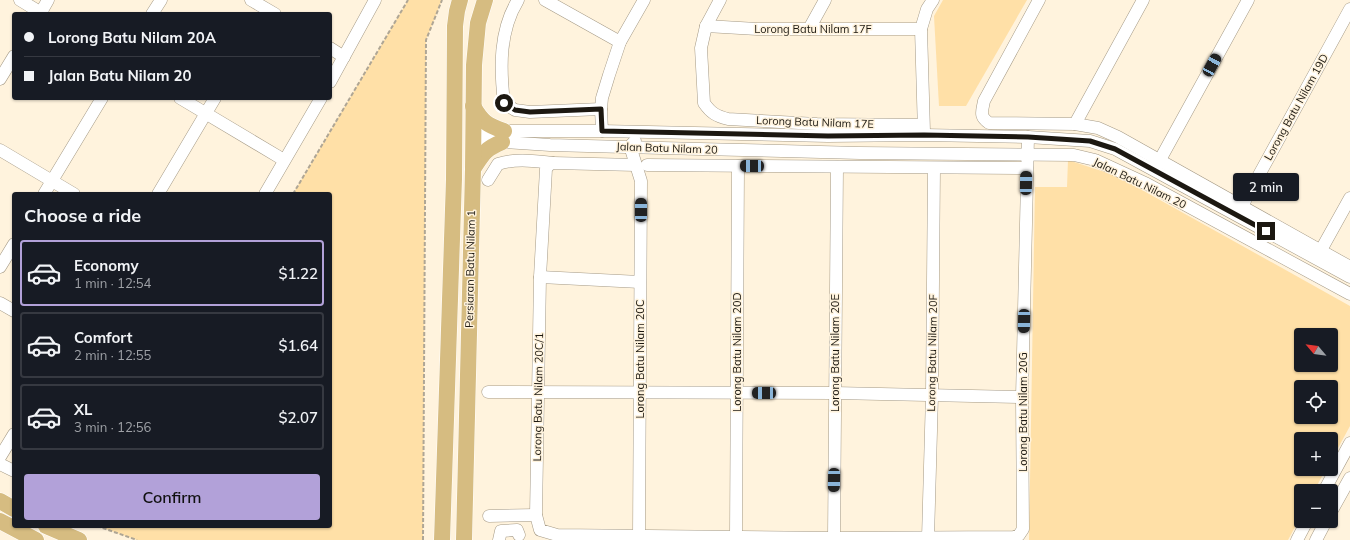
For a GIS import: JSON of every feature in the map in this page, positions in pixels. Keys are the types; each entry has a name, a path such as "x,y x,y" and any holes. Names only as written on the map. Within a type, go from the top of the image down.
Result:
{"main road":[{"name":"Persiaran Batu Nilam 1","path":"442,540 454,179 454,26 460,0"},
{"name":"Persiaran Batu Nilam 1","path":"464,540 472,169 471,136 474,65 478,23 485,0"},
{"path":"454,179 462,145 471,136 461,120 455,91"},
{"path":"472,169 485,151 503,137 493,127 480,118 473,106"},
{"path":"0,501 12,508"},
{"path":"0,521 15,532 36,540"},
{"path":"51,528 79,540"}],"street":[{"path":"20,0 39,12"},
{"path":"42,12 48,0"},
{"path":"153,12 160,0"},
{"path":"251,0 270,9"},
{"path":"332,78 375,0"},
{"path":"518,0 511,11 504,33 502,84 504,103 515,110 530,112 601,109"},
{"path":"545,0 620,42"},
{"path":"602,131 602,98 609,75 620,42 644,0"},
{"path":"706,26 720,0"},
{"path":"809,29 825,0"},
{"path":"923,130 921,29 927,9 933,0"},
{"path":"1039,0 984,101 981,114 983,119 989,123 1074,124 1098,128 1118,137 1157,165 1242,206 1350,267"},
{"path":"1074,124 1142,0"},
{"path":"1147,184 1248,0"},
{"name":"Lorong Batu Nilam 19D","path":"1242,206 1350,9"},
{"name":"Lorong Batu Nilam 17F","path":"706,26 757,29 921,29"},
{"name":"Lorong Batu Nilam 17E","path":"706,26 701,48 704,103 709,111 718,117 728,119 923,130"},
{"path":"332,49 344,57"},
{"path":"0,79 12,59"},
{"path":"45,192 101,100"},
{"path":"183,100 284,160"},
{"path":"159,192 214,100"},
{"path":"266,192 320,100"},
{"name":"Jalan Batu Nilam 20","path":"471,136 503,137 602,131 828,136 923,130 1090,141 1157,165 1350,277"},
{"path":"630,146 639,140 677,141 692,137 696,134"},
{"name":"Jalan Batu Nilam 20","path":"828,136 835,142 862,142 863,148 860,153"},
{"name":"Jalan Batu Nilam 20","path":"503,137 550,145 860,153 1074,155 1095,160 1147,184 1350,294"},
{"name":"Lorong Batu Nilam 20G","path":"928,538 1014,538 1019,536 1023,529 1022,397 1026,168 1028,137"},
{"name":"Lorong Batu Nilam 20C","path":"630,146 641,165 639,536"},
{"path":"641,165 653,148"},
{"path":"0,150 71,192"},
{"path":"488,180 498,164 509,160 523,160 551,164 1026,168"},
{"name":"Lorong Batu Nilam 20C/1","path":"540,530 536,515 540,277 546,170 551,164"},
{"name":"Lorong Batu Nilam 20D","path":"736,537 738,166"},
{"name":"Lorong Batu Nilam 20E","path":"834,538 837,167"},
{"name":"Lorong Batu Nilam 20F","path":"928,538 932,394 934,168"},
{"path":"1321,250 1350,198"},
{"path":"0,267 12,247"},
{"path":"540,277 640,282"},
{"path":"0,303 12,310"},
{"path":"488,392 835,393 1022,397"},
{"path":"0,457 12,437"},
{"path":"1328,484 1350,443"},
{"path":"0,464 12,470"},
{"path":"1338,499 1350,478"},
{"path":"489,516 536,515"},
{"path":"1297,540 1303,528"},
{"path":"1316,540 1322,528"},
{"path":"499,540 501,531 517,530 519,537 540,530 557,535 928,538"}],"path":[{"path":"294,192 408,0"},
{"path":"423,540 426,40 442,0"},
{"path":"103,528 137,540"}],"shaded area":[{"path":"408,0 442,0 426,40 423,540 137,540 103,528 332,528 332,192 294,192"},
{"path":"943,0 1027,0 966,106 939,106 934,16"},
{"path":"1068,160 1117,176 1350,306 1350,426 1338,448 1338,432 1294,432 1294,476 1322,476 1318,484 1294,484 1294,528 1288,540 1029,540 1035,187 1067,187"}],"route":[{"path":"504,103 515,110 530,112 601,109 602,131 828,136 924,135 1028,137 1090,141 1115,149 1266,231"}]}
